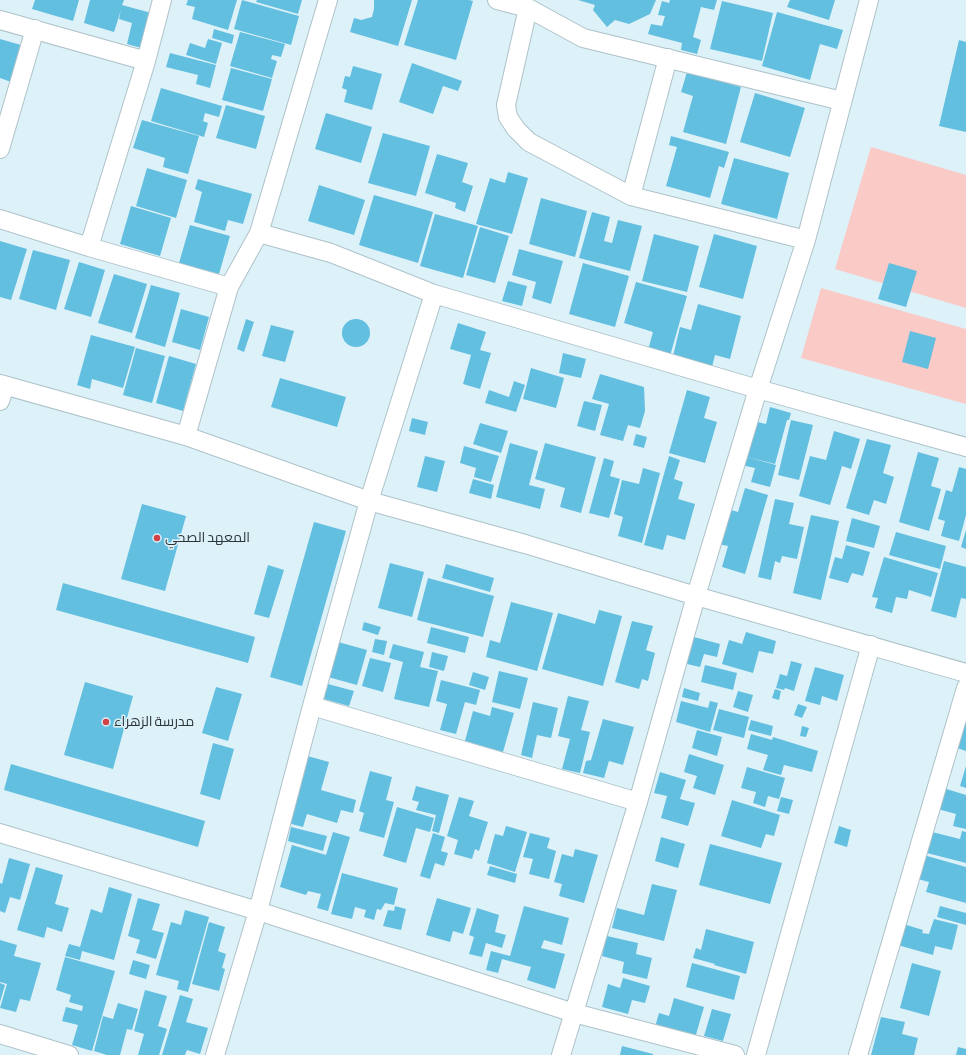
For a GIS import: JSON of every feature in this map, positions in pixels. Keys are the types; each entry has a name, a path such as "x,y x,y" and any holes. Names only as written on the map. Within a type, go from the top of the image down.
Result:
{"street":[{"path":"89,247 146,61 162,0"},
{"path":"186,436 228,287 259,233 328,0"},
{"path":"497,0 528,8 583,38 842,101"},
{"path":"561,1055 638,802 696,596 758,390 806,240 869,0"},
{"path":"528,8 506,105 508,118 516,129 529,142 631,196 806,240"},
{"path":"0,20 146,61"},
{"path":"0,149 35,29"},
{"path":"631,196 668,58"},
{"path":"0,219 89,247 228,287"},
{"path":"259,233 331,253 434,294 758,390 966,447"},
{"path":"215,1055 258,912 312,706 369,501 434,294"},
{"path":"2,390 186,436 369,501 525,544 696,596 966,673"},
{"path":"756,1055 871,645"},
{"path":"858,1055 966,688"},
{"path":"312,706 638,802"},
{"path":"0,832 258,912 574,1013 735,1055"},
{"path":"0,1034 69,1055"}],"shaded area":[{"path":"871,147 966,175 966,308 835,269"},
{"path":"821,288 966,329 966,404 801,358"}],"building":[{"path":"35,0 79,0 73,21 32,9"},
{"path":"90,0 124,0 122,5 155,14 145,49 127,44 132,23 119,19 121,10 114,32 84,23"},
{"path":"188,0 237,0 228,30 192,19 195,7 186,5"},
{"path":"242,0 299,16 291,45 234,29"},
{"path":"257,0 302,0 298,14 256,2"},
{"path":"374,0 412,0 398,46 350,32 354,18 361,20 372,17"},
{"path":"418,0 473,1 456,60 404,45"},
{"path":"578,0 656,0 650,14 629,24 615,20 607,27 593,10 595,5"},
{"path":"670,0 717,0 714,10 701,7 693,37 701,40 697,54 681,50 682,43 648,34 651,24 662,26 665,16 658,15 662,1 669,3"},
{"path":"790,0 835,0 829,20 787,7"},
{"path":"722,1 773,13 762,61 710,49"},
{"path":"777,12 843,30 837,49 820,44 810,80 762,66"},
{"path":"214,29 234,35 232,44 212,38"},
{"path":"240,32 285,44 281,57 272,55 271,59 277,61 272,78 230,66"},
{"path":"0,39 21,45 11,82 0,78"},
{"path":"208,39 222,43 216,64 186,55 190,43 205,48"},
{"path":"959,40 966,42 966,132 939,126"},
{"path":"170,53 216,65 210,88 196,84 198,75 166,67"},
{"path":"412,63 462,81 458,91 443,86 433,114 399,102"},
{"path":"353,66 382,74 372,110 344,102 347,90 342,88 345,76 350,77"},
{"path":"231,68 272,79 263,111 222,100"},
{"path":"687,72 741,87 726,144 683,132 693,96 681,92"},
{"path":"161,88 222,106 219,117 205,113 203,121 208,123 204,137 151,121"},
{"path":"755,93 805,108 790,157 740,142"},
{"path":"226,105 265,116 256,149 216,138"},
{"path":"326,113 372,127 361,163 315,149"},
{"path":"142,120 199,136 188,174 163,167 165,158 133,148"},
{"path":"383,133 430,146 416,196 368,183"},
{"path":"671,136 729,152 724,168 719,166 710,198 666,186 677,147 669,145"},
{"path":"437,154 468,163 462,182 473,186 465,212 455,208 456,203 425,193"},
{"path":"734,158 789,173 777,219 721,204"},
{"path":"147,168 187,180 176,218 136,206"},
{"path":"508,172 528,178 512,234 476,224 490,178 505,183"},
{"path":"198,179 252,194 243,224 228,220 225,231 194,222 202,192 195,189"},
{"path":"319,185 365,200 354,235 308,221"},
{"path":"374,195 433,212 418,263 359,245"},
{"path":"541,198 587,211 575,257 529,244"},
{"path":"131,206 171,218 160,256 120,244"},
{"path":"592,212 610,217 604,241 612,243 618,220 642,226 630,271 579,258"},
{"path":"435,214 478,226 463,278 420,266"},
{"path":"190,225 230,236 219,274 179,263"},
{"path":"480,227 509,236 495,283 466,275"},
{"path":"654,234 699,246 687,292 642,281"},
{"path":"714,234 757,246 743,299 699,287"},
{"path":"0,241 27,249 11,300 0,297"},
{"path":"519,249 563,261 551,304 532,298 536,282 512,275"},
{"path":"33,250 70,260 56,310 19,299"},
{"path":"79,262 105,270 91,317 64,309"},
{"path":"583,263 629,276 615,327 569,314"},
{"path":"889,263 917,271 906,307 878,299"},
{"path":"114,274 147,284 132,333 98,323"},
{"path":"508,281 527,286 522,306 502,301"},
{"path":"636,282 687,296 670,356 648,350 653,332 624,323"},
{"path":"151,285 180,293 165,347 135,338"},
{"path":"698,304 741,316 730,359 715,355 712,367 673,356 680,327 691,330"},
{"path":"181,309 209,317 200,350 172,342"},
{"path":"246,319 254,322 244,352 237,349"},
{"path":"356,319 366,323 370,333 366,343 356,347 346,343 342,333 346,323"},
{"path":"458,323 486,332 480,350 491,353 480,389 463,384 471,355 450,349"},
{"path":"271,325 294,331 285,362 262,356"},
{"path":"910,331 936,338 928,369 902,362"},
{"path":"91,335 135,347 123,388 92,379 90,389 77,385"},
{"path":"136,348 165,356 152,403 123,395"},
{"path":"563,353 586,359 581,378 559,373"},
{"path":"169,356 196,364 183,411 156,403"},
{"path":"531,368 564,378 556,408 523,399"},
{"path":"600,374 644,387 645,411 640,428 628,425 623,441 600,435 609,404 592,399"},
{"path":"280,378 346,397 337,427 271,407"},
{"path":"514,381 525,385 516,412 485,403 489,390 509,397"},
{"path":"687,390 710,397 704,418 717,422 705,463 669,453"},
{"path":"584,401 602,405 595,431 577,426"},
{"path":"770,407 791,413 789,420 787,420 775,464 743,456 753,421 766,424"},
{"path":"412,418 428,422 425,435 409,431"},
{"path":"791,420 813,425 799,480 778,475"},
{"path":"480,423 508,431 501,453 473,444"},
{"path":"834,431 860,439 851,469 842,466 830,505 799,496 810,456 826,460"},
{"path":"636,434 647,437 644,448 633,445"},
{"path":"867,439 891,445 883,473 894,477 886,504 874,500 869,515 846,508"},
{"path":"510,443 538,451 529,485 545,489 540,509 496,497"},
{"path":"545,443 596,457 581,513 560,507 565,488 535,479"},
{"path":"464,446 499,456 491,482 474,477 476,468 460,463"},
{"path":"918,452 939,458 931,486 941,489 929,531 899,522"},
{"path":"425,456 445,461 437,492 417,487"},
{"path":"669,456 680,460 674,479 683,482 678,499 695,504 685,540 667,535 663,550 644,545"},
{"path":"743,456 776,465 770,487 751,482 755,468 741,465"},
{"path":"604,458 614,461 610,476 620,479 609,518 589,513"},
{"path":"959,467 966,469 966,515 959,541 941,536 945,521 938,519 946,490 952,492"},
{"path":"643,468 660,473 642,543 618,536 623,517 614,514 622,480 639,484"},
{"path":"473,479 494,485 491,499 469,493"},
{"path":"745,488 768,495 745,574 722,567 728,546 718,544 728,509 738,512"},
{"path":"775,499 794,503 789,524 804,527 797,559 782,556 780,563 775,561 771,580 758,577"},
{"path":"142,504 186,516 165,591 121,579"},
{"path":"811,515 839,521 821,600 793,593"},
{"path":"852,518 880,526 874,548 846,541"},
{"path":"314,522 346,531 302,686 270,677"},
{"path":"966,530 966,549 961,547"},
{"path":"896,532 946,546 940,569 889,555"},
{"path":"846,545 870,552 863,576 852,573 848,583 829,578 835,557 842,559"},
{"path":"884,557 938,573 931,597 909,590 907,599 896,597 892,613 875,608 878,598 872,597"},
{"path":"944,561 966,567 966,599 961,598 956,618 931,611"},
{"path":"390,563 424,572 412,617 378,608"},
{"path":"446,564 494,578 490,592 442,578"},
{"path":"268,565 284,570 269,618 254,614"},
{"path":"428,578 494,596 483,637 417,620"},
{"path":"63,583 255,637 248,663 56,610"},
{"path":"511,602 553,613 537,671 486,657 490,640 500,643"},
{"path":"599,610 622,616 603,686 542,669 558,613 595,624"},
{"path":"632,621 653,626 646,650 655,653 648,681 642,679 639,689 615,682"},
{"path":"364,622 381,627 378,635 362,630"},
{"path":"431,627 469,637 465,653 427,643"},
{"path":"746,632 776,641 773,654 759,651 753,673 722,664 729,640 742,644"},
{"path":"694,637 720,644 717,657 704,654 700,667 687,664"},
{"path":"375,639 387,641 384,655 372,652"},
{"path":"338,642 367,650 357,685 328,677"},
{"path":"393,644 424,652 420,667 438,671 429,707 394,699 403,662 389,658"},
{"path":"432,652 448,656 444,671 429,667"},
{"path":"370,658 391,663 383,692 362,686"},
{"path":"791,661 802,664 794,691 785,688 784,690 776,688 780,674 787,676"},
{"path":"705,665 737,673 733,690 701,682"},
{"path":"815,667 844,675 837,701 822,696 820,705 805,701"},
{"path":"499,671 528,678 520,709 492,702"},
{"path":"473,672 489,677 485,690 469,685"},
{"path":"441,680 480,690 476,705 465,702 456,734 440,730 447,704 436,701"},
{"path":"85,682 133,696 113,769 64,755"},
{"path":"328,684 354,691 349,706 324,699"},
{"path":"216,687 242,694 228,741 202,733"},
{"path":"684,688 700,693 698,701 682,697"},
{"path":"775,689 781,691 779,700 772,698"},
{"path":"738,691 753,695 748,712 733,707"},
{"path":"568,696 589,701 581,730 590,732 580,773 562,769 570,739 558,736"},
{"path":"681,701 708,708 710,701 718,703 710,732 676,722"},
{"path":"533,702 558,708 551,738 537,735 532,758 521,755"},
{"path":"798,704 807,707 802,718 794,715"},
{"path":"492,707 514,713 503,752 465,741 473,711 490,716"},
{"path":"719,709 749,717 744,738 713,730"},
{"path":"603,719 634,727 623,765 609,761 604,778 583,773 586,761 591,760"},
{"path":"751,720 773,726 771,736 748,730"},
{"path":"966,720 966,751 957,748"},
{"path":"802,726 809,728 806,737 800,736"},
{"path":"697,730 722,737 717,756 692,748"},
{"path":"751,734 772,740 773,737 818,751 812,772 784,765 781,775 763,770 768,755 747,749"},
{"path":"213,743 234,749 220,800 200,794"},
{"path":"689,754 724,765 715,795 693,788 697,776 684,772"},
{"path":"304,755 329,762 321,790 356,800 353,813 341,810 337,823 307,814 303,827 284,822"},
{"path":"11,764 205,821 198,847 4,790"},
{"path":"966,766 966,788 960,786"},
{"path":"747,767 785,778 779,799 768,796 765,807 753,803 756,792 741,788"},
{"path":"370,771 392,777 386,800 394,802 384,838 359,831 364,813 359,811"},
{"path":"660,772 686,780 680,799 695,803 688,826 661,818 667,796 654,793"},
{"path":"416,786 449,795 439,833 432,831 436,815 416,810 419,802 412,800"},
{"path":"940,787 966,795 966,829 953,826 956,814 934,808"},
{"path":"459,797 474,801 469,816 488,822 479,851 475,849 472,859 454,854 458,840 447,836"},
{"path":"781,797 793,800 789,814 777,811"},
{"path":"732,800 780,815 774,836 766,834 761,848 721,836"},
{"path":"397,807 434,818 430,832 416,828 406,863 383,856"},
{"path":"506,826 527,832 515,872 487,863 495,834 503,836"},
{"path":"839,826 851,830 847,847 834,843"},
{"path":"291,827 327,836 323,851 288,841"},
{"path":"962,831 966,832 966,863 927,853 932,832 960,839"},
{"path":"333,832 350,837 328,911 317,908 321,894 308,891 306,895 280,887 292,845 326,855"},
{"path":"433,833 445,837 441,851 448,853 444,866 435,863 430,879 420,876"},
{"path":"530,833 550,838 547,848 556,851 549,879 529,874 533,859 523,857"},
{"path":"661,837 685,844 678,868 655,861"},
{"path":"710,844 782,863 770,904 699,885"},
{"path":"575,849 598,855 584,903 559,896 562,884 554,882 562,854 573,857"},
{"path":"920,854 966,867 966,903 926,892 929,882 914,878"},
{"path":"9,858 30,864 20,900 10,897 5,913 0,911 0,883 2,884"},
{"path":"490,866 517,874 515,883 487,875"},
{"path":"36,867 63,875 55,904 69,908 62,932 47,927 44,938 17,930"},
{"path":"342,873 398,888 394,905 385,903 381,910 377,909 374,920 364,917 366,910 355,907 352,919 331,914"},
{"path":"652,884 677,890 664,941 612,928 617,908 644,915"},
{"path":"109,887 132,894 114,960 82,951 80,960 65,956 69,944 80,947 91,909 102,913"},
{"path":"138,898 160,904 152,930 164,933 156,959 136,953 140,940 128,936"},
{"path":"437,898 471,908 463,934 453,931 450,942 426,935"},
{"path":"395,906 406,909 401,930 383,926 388,910 394,911"},
{"path":"524,906 569,918 562,945 544,940 541,948 565,954 555,989 527,980 531,967 502,959 498,973 486,970 491,951 510,956"},
{"path":"940,906 966,913 966,925 937,917"},
{"path":"477,908 499,915 495,932 506,935 502,948 486,943 482,957 469,954 474,937 469,935"},
{"path":"185,910 209,917 188,992 177,989 179,981 156,975 171,922 181,925"},
{"path":"934,919 958,925 952,950 935,946 933,955 894,944 900,923 923,930 922,933 929,934"},
{"path":"209,922 225,927 218,951 226,954 222,968 225,969 219,991 192,984"},
{"path":"706,929 754,942 746,974 693,958 696,948 701,950"},
{"path":"607,936 638,943 636,954 652,958 647,979 622,973 624,962 602,956"},
{"path":"0,940 17,945 14,956 41,963 30,1001 20,999 16,1012 0,1008 7,984 0,982"},
{"path":"65,957 115,971 92,1051 72,1045 78,1025 62,1021 66,1007 82,1011 83,1006 69,1002 71,995 56,990"},
{"path":"133,960 150,965 146,979 129,974"},
{"path":"692,963 740,976 734,1000 686,987"},
{"path":"912,963 941,971 929,1016 900,1008"},
{"path":"623,978 650,986 645,1003 632,1000 628,1014 602,1007 608,984 620,988"},
{"path":"0,983 5,985 0,1002"},
{"path":"145,990 167,996 158,1026 167,1029 159,1055 138,1055 144,1034 134,1031"},
{"path":"180,995 193,999 186,1022 208,1028 200,1054 187,1050 185,1055 162,1055"},
{"path":"674,998 704,1007 695,1038 655,1027 659,1013 669,1016"},
{"path":"118,1003 138,1009 132,1030 127,1029 120,1055 107,1055 94,1051 103,1016 113,1019"},
{"path":"712,1009 731,1014 723,1041 704,1036"},
{"path":"881,1017 905,1022 902,1034 918,1038 914,1055 871,1055"},
{"path":"622,1046 653,1054 653,1055 620,1055"},
{"path":"958,1047 966,1049 966,1055 956,1055"}],"place":[{"name":"المعهد الصحي","path":"157,538"},
{"name":"مدرسة الزهراء","path":"106,722"}]}
